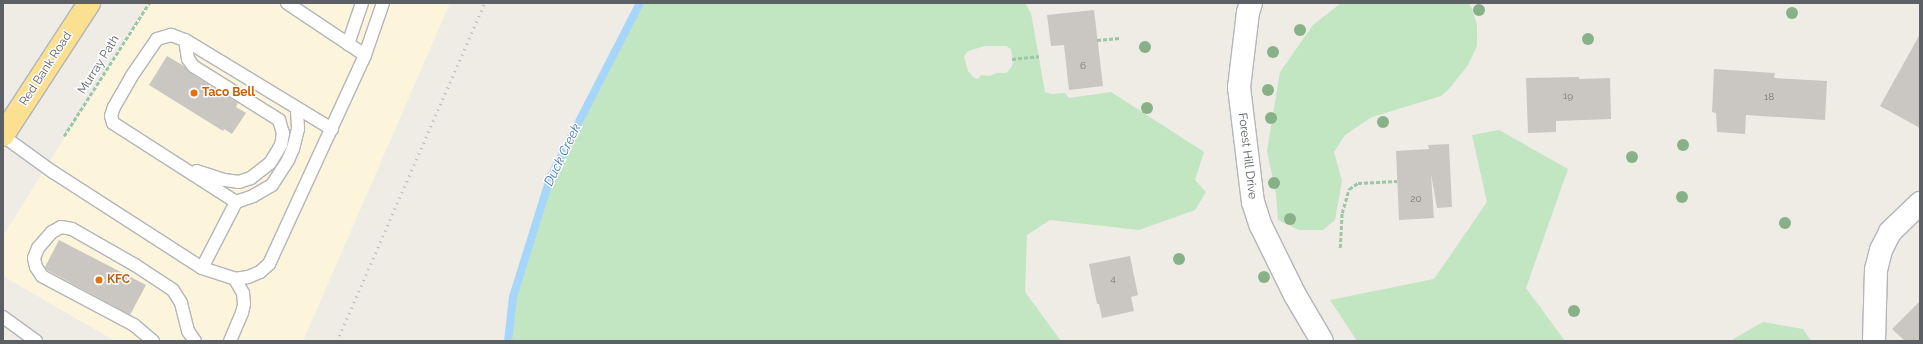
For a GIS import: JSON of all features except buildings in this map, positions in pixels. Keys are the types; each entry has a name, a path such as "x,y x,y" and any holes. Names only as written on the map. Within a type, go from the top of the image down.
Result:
{"highway":[{"name":"Red Bank Road","path":"3,135 89,3"}],"street":[{"name":"Forest Hill Drive","path":"1251,3 1248,12 1239,87 1253,202 1261,226 1294,295 1322,341"},
{"path":"1874,341 1876,270 1881,250 1890,232 1920,203"}],"lane":[{"path":"287,3 365,55"},
{"path":"348,44 362,3"},
{"path":"3,135 49,169 202,268 235,279 254,275 269,264 365,55 383,3"},
{"path":"236,202 116,127 111,120 114,107 154,41 166,36 178,36 332,129"},
{"path":"172,162 224,180 244,181 255,176 270,163 281,145 283,138 279,120 193,66 188,59 185,40"},
{"path":"202,268 236,202 266,189 276,180 293,149 298,121 297,109"},
{"path":"153,341 134,326 42,276 36,267 34,258 38,248 52,232 61,227 72,229 118,254 169,287 178,296 188,331 196,341"},
{"path":"230,341 242,313 244,304 243,293 235,279"},
{"path":"3,317 36,341"}],"path":[{"name":"Murray Path","path":"64,136 149,3"},
{"path":"1097,40 1120,38"},
{"path":"1012,59 1039,56"},
{"path":"1340,248 1342,213 1349,188 1358,183 1397,181"}],"shaded area":[{"path":"149,3 450,3 303,341 115,341 3,276 3,236"}],"green space":[{"path":"640,3 1025,3 1031,13 1045,92 1051,94 1065,93 1069,98 1111,92 1204,152 1195,180 1206,192 1195,210 1139,230 1050,220 1027,235 1025,292 1061,341 508,341 513,297 550,178","holes":["985,46 1006,46 1011,49 1013,62 1011,68 1006,73 997,73 989,76 981,75 978,79 974,78 968,71 964,56 968,51"]},
{"path":"1341,3 1468,3 1471,6 1477,25 1477,46 1468,65 1449,89 1441,96 1372,117 1345,135 1334,152 1342,181 1335,220 1323,230 1299,230 1278,220 1276,194 1267,151 1280,72 1313,25"},
{"path":"1499,130 1568,169 1526,288 1565,341 1357,341 1330,300 1434,279 1487,202 1472,135"},
{"path":"1763,322 1803,329 1811,341 1730,341"}],"waterway":[{"name":"Duck Creek","path":"508,341 513,297 550,178 640,3"}],"railway":[{"path":"337,341 485,3"}],"place":[{"name":"Taco Bell","path":"194,93"},
{"name":"KFC","path":"99,280"}]}
